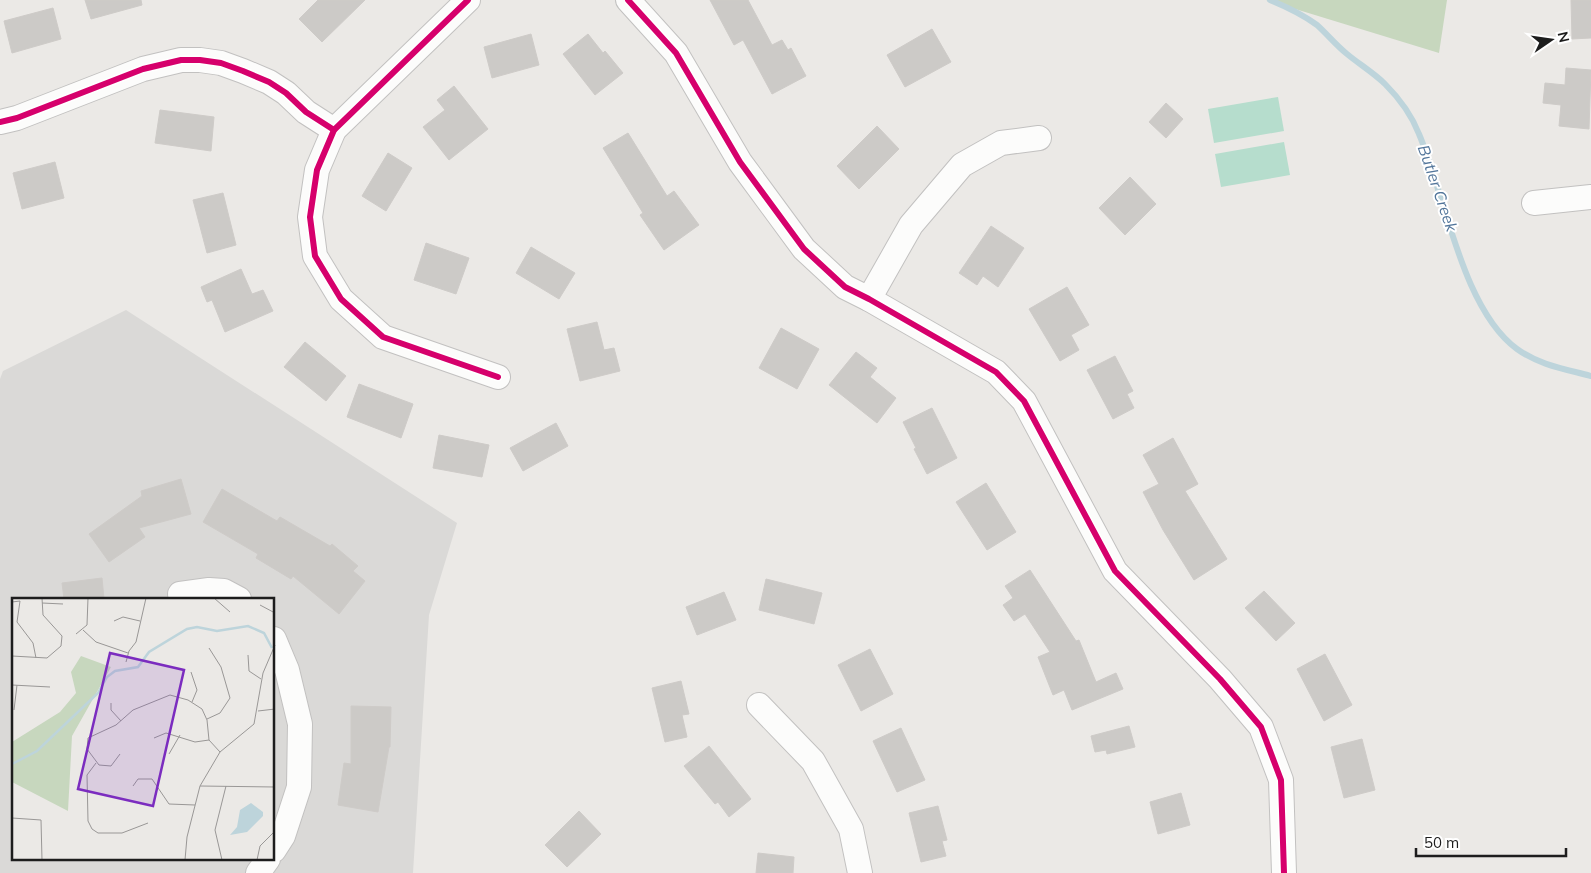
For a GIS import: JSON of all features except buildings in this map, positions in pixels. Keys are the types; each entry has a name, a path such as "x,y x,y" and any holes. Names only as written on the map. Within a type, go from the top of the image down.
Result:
{"street":[{"path":"468,0 334,130 317,170 310,217 315,256 341,299 383,337 498,377"},
{"path":"628,0 676,53 740,162 804,249 845,287 870,299 996,372 1024,401 1115,571 1220,679 1261,727 1280,780 1284,873"},
{"path":"0,122 17,118 143,69 181,60 200,60 221,63 269,82 286,93 306,112 334,130"},
{"path":"870,299 911,225 962,165 1001,143 1039,138"},
{"path":"1534,204 1591,197"},
{"path":"180,594 210,590 224,591 237,598"},
{"path":"275,641 287,670 300,724 299,788 283,836 275,848"},
{"path":"759,705 813,760 851,829 860,873"},
{"path":"258,873 267,860"}],"shaded area":[{"path":"126,310 457,523 429,615 413,873 0,873 0,379 3,371"}],"green space":[{"path":"1266,0 1447,0 1439,53"},
{"path":"1278,97 1284,131 1214,143 1208,109"},
{"path":"1284,142 1290,175 1221,187 1215,154"}],"waterway":[{"name":"Butler Creek","path":"1270,0 1306,17 1317,25 1343,51 1385,84 1405,108 1416,127 1428,159 1457,249 1469,279 1482,307 1498,331 1517,349 1534,359 1552,366 1591,376"}],"cycle path":[{"path":"468,0 334,130 317,170 310,217 315,256 341,299 383,337 498,377"},
{"path":"628,0 676,53 740,162 804,249 845,287 996,372 1024,401 1115,571 1220,679 1261,727 1281,780 1284,873"},
{"path":"0,122 17,118 143,69 181,60 200,60 221,63 269,82 286,93 306,112 334,130"}]}
